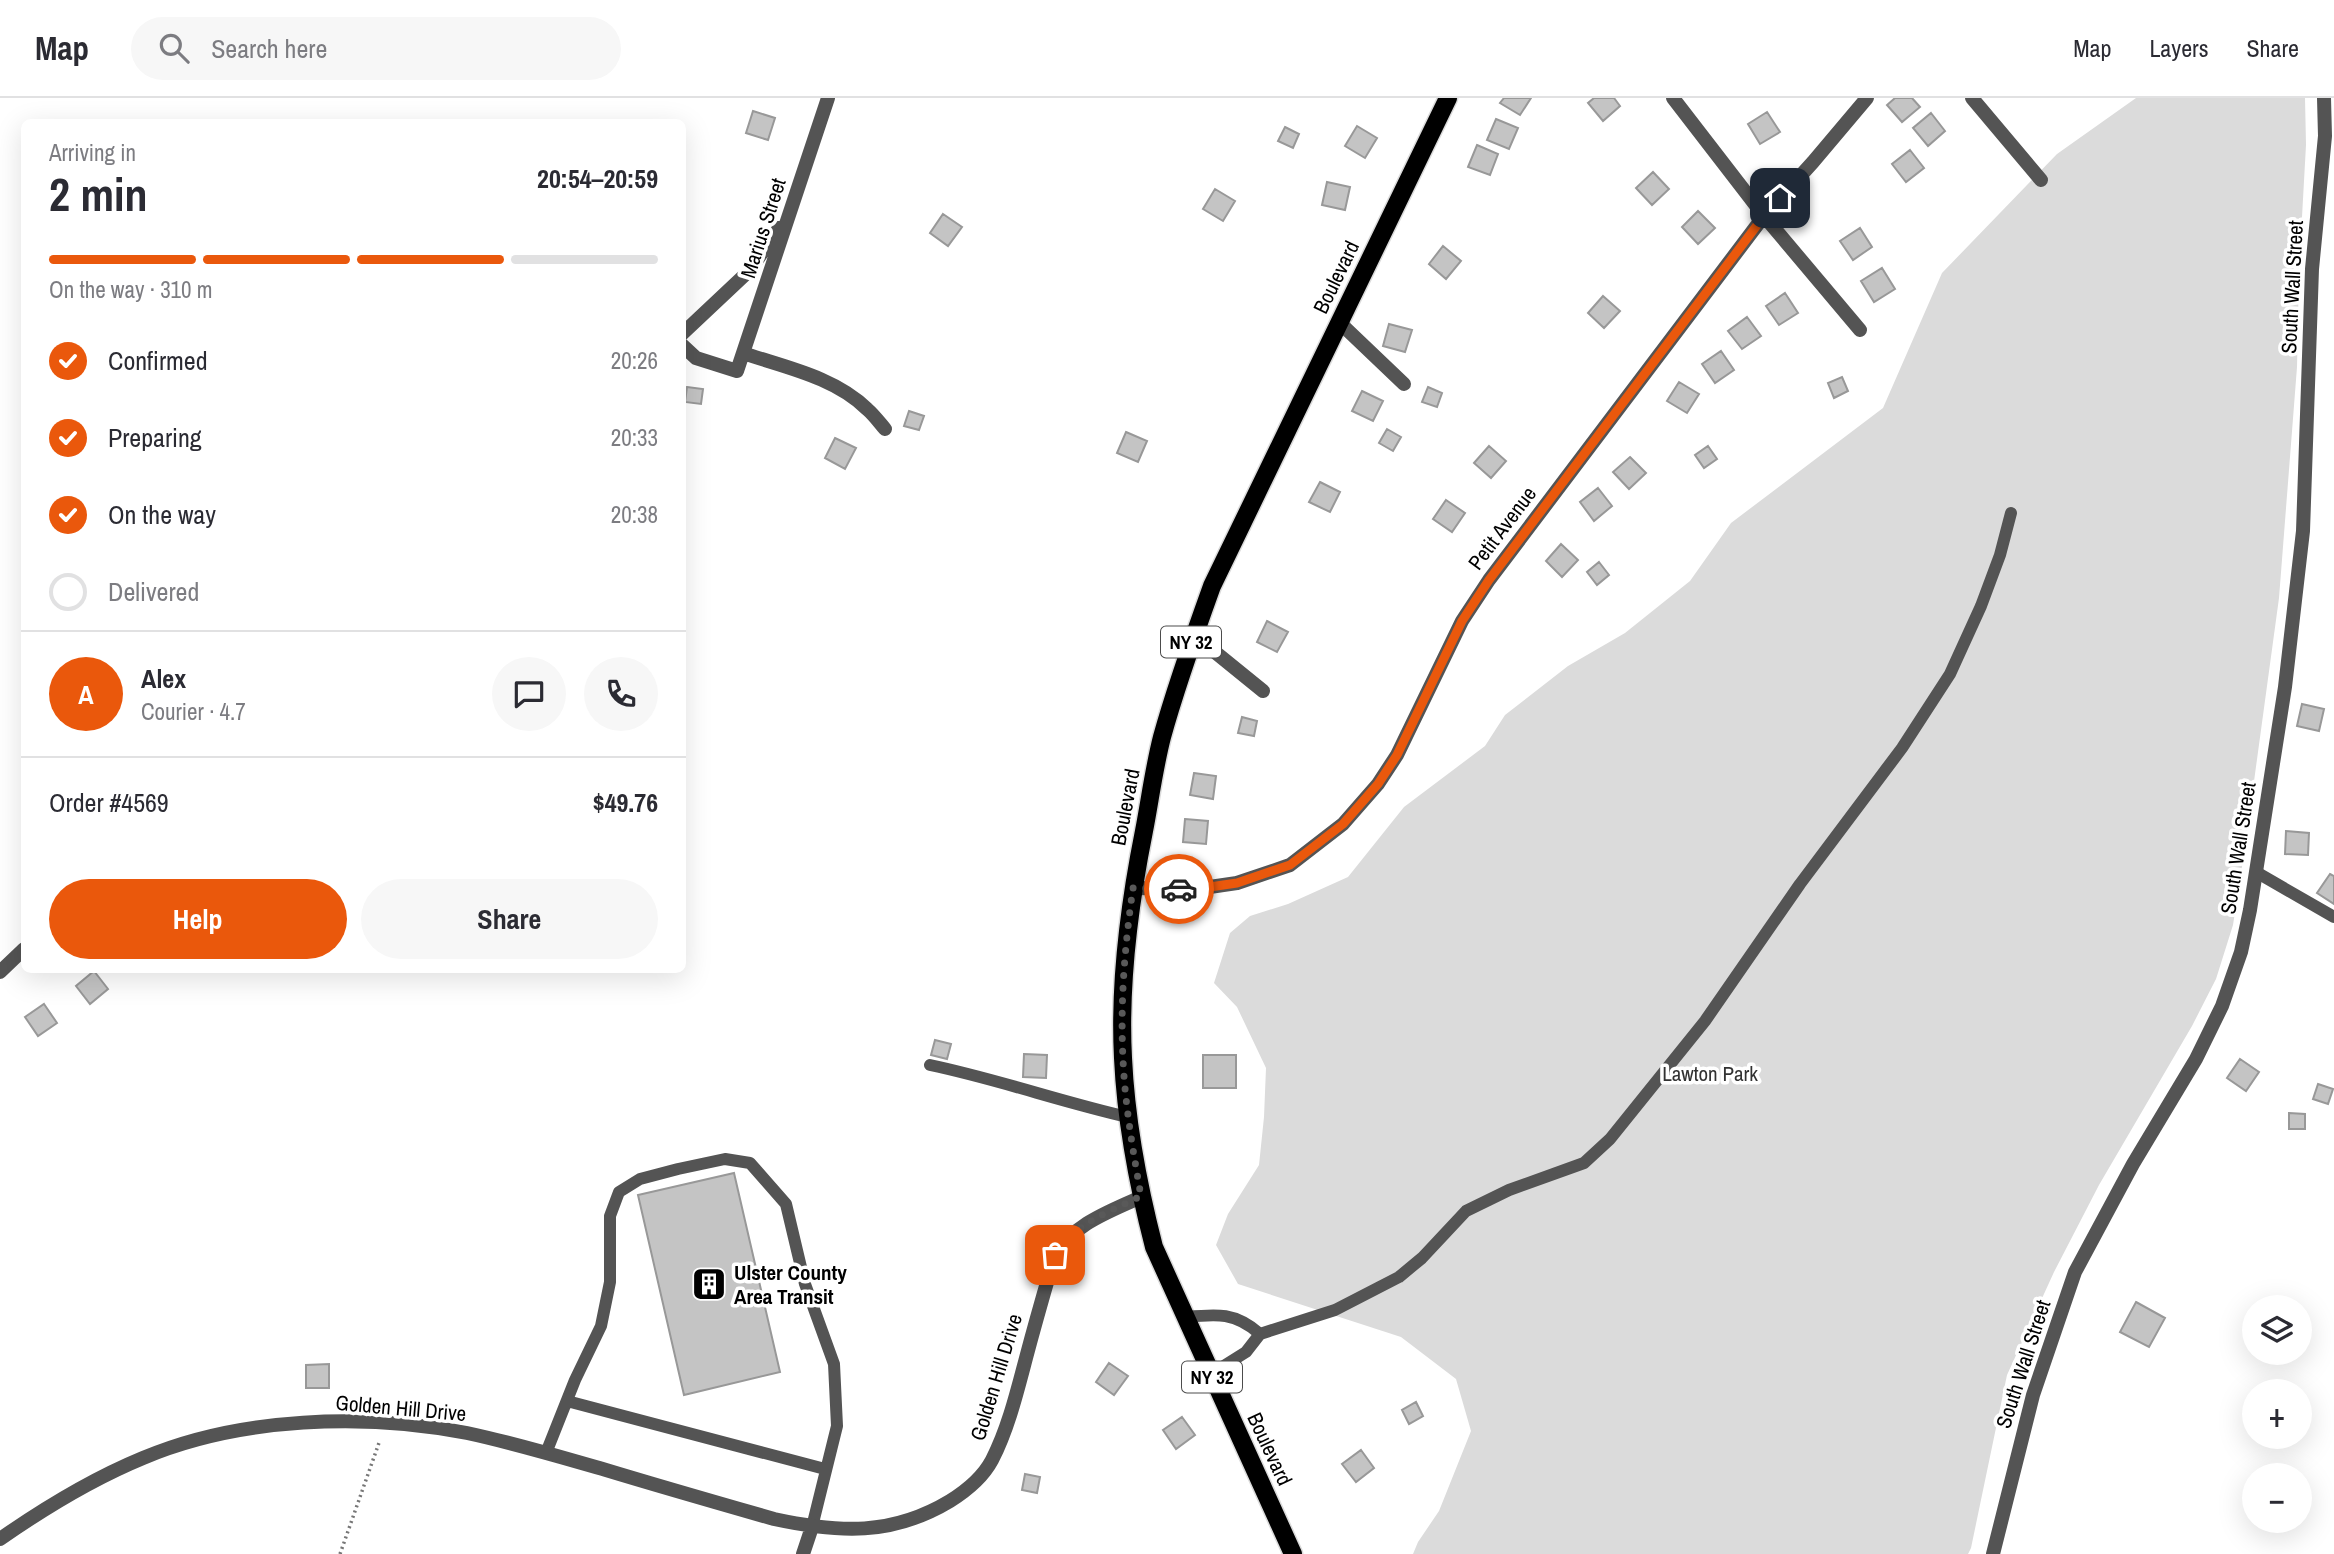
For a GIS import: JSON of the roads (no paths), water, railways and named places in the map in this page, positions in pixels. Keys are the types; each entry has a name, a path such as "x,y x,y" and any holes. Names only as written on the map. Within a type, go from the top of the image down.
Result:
{"main road":[{"name":"Boulevard","path":"1293,1554 1154,1247 1141,1196 1128,1117 1122,1057 1124,953 1133,888 1162,738 1212,586 1448,98"}],"street":[{"name":"Marius Street","path":"686,349 696,358 737,371 828,98"},
{"path":"1673,98 1764,216 1860,330"},
{"name":"Petit Avenue","path":"1133,888 1196,889 1237,883 1290,865 1343,824 1378,784 1397,755 1462,621 1489,580 1764,216 1867,98"},
{"path":"1972,98 2041,180"},
{"name":"South Wall Street","path":"1993,1554 2033,1395 2076,1272 2133,1164 2196,1059 2222,1006 2241,952 2285,687 2302,531 2312,269 2325,136 2324,98"},
{"path":"686,330 750,270 777,233 793,202"},
{"path":"1339,323 1404,384"},
{"path":"743,353 822,380 837,388 866,407 885,429"},
{"path":"1194,635 1263,691"},
{"path":"0,972 21,952"},
{"name":"Golden Hill Drive","path":"0,1539 41,1510 90,1482 145,1457 190,1442 254,1428 342,1421 400,1424 466,1433 546,1452 774,1519 813,1527 861,1530 917,1518 965,1491 991,1462 1009,1415 1059,1248 1084,1224 1141,1196"},
{"path":"803,1554 813,1527"}],"lane":[{"path":"1211,1374 1246,1352 1260,1334 1335,1310 1399,1277 1422,1258 1466,1211 1510,1190 1584,1163 1610,1139 1704,1021 1800,884 1902,747 1950,674 2000,555 2011,513"},
{"path":"2256,872 2334,917"},
{"path":"930,1065 968,1073 1070,1104 1128,1117"},
{"path":"546,1452 601,1326 610,1282 610,1216 620,1192 640,1179 678,1169 725,1160 751,1163 786,1204 805,1284 834,1364 836,1426 813,1527"},
{"path":"1186,1318 1218,1314 1245,1321 1260,1334"},
{"path":"567,1401 825,1469"}],"place":[{"name":"Ulster County Area Transit","path":"709,1284"}],"park label":[{"name":"Lawton Park","path":"1710,1073"}]}
